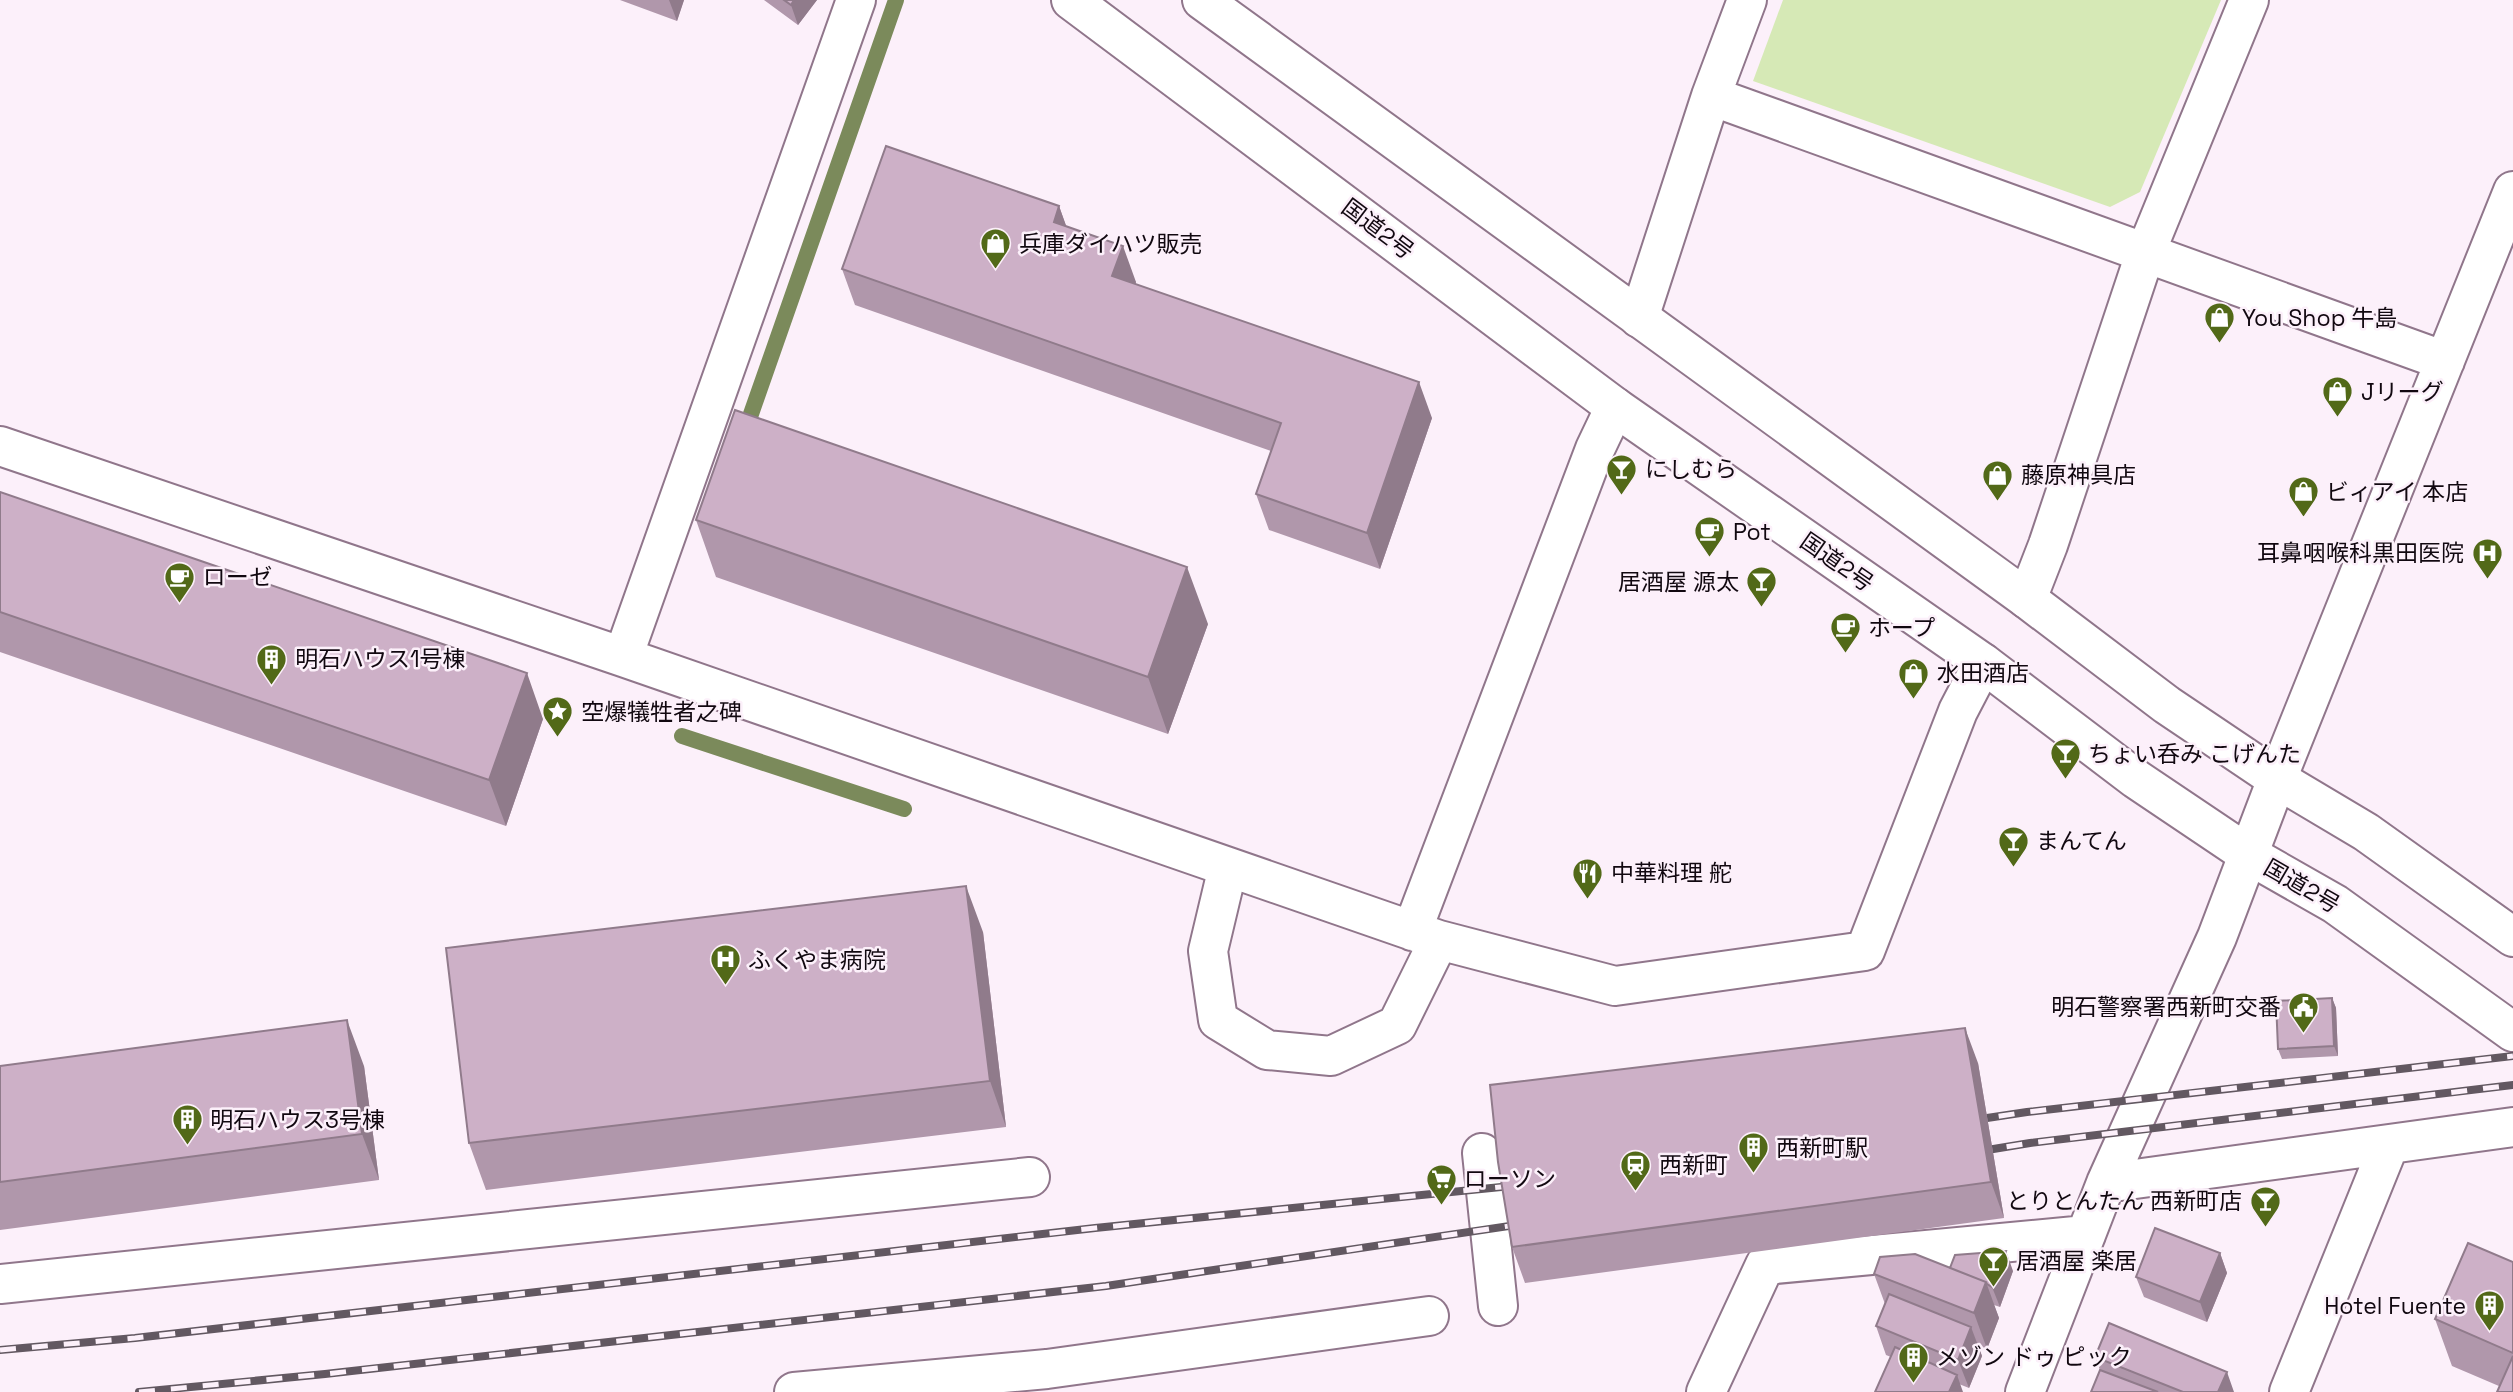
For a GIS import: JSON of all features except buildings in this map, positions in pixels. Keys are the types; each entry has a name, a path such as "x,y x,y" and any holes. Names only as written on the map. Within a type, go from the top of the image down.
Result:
{"main road":[{"path":"623,657 856,0"},
{"name":"国道2号","path":"1071,0 1615,407 1983,663 2136,779 2249,855 2335,904 2513,1032"},
{"path":"1202,0 2027,599 2167,705 2277,779 2366,832 2510,926"},
{"path":"1639,318 1711,96 1747,0"},
{"path":"2027,599 2048,545 2145,254 2249,0"},
{"path":"1711,96 2445,361"},
{"path":"2025,1392 2106,1183 2217,937 2277,779 2445,361 2503,240 2513,191"},
{"path":"1228,867 1208,951 1218,1020 1267,1050 1331,1056 1397,1025 1425,936 1595,449 1615,407"},
{"path":"0,446 623,657 1425,936 1615,986 1865,951 1958,711 1983,663"},
{"path":"2106,1183 2513,1127"},
{"path":"2289,1392 2389,1145"},
{"path":"1482,1153 1499,1199 1498,1306"},
{"path":"0,1284 1030,1177"},
{"path":"1706,1392 1765,1265 2086,1235"},
{"path":"794,1392 1047,1369 1429,1317"}],"green space":[{"path":"1783,0 2221,0 2140,192 2110,207 1753,81"}],"waterway":[{"path":"744,434 896,0"},
{"path":"682,736 904,809"}],"railway":[{"path":"1967,1121 2513,1056"},
{"path":"1975,1152 2030,1143 2513,1085"},
{"path":"0,1350 135,1338 1095,1228 1521,1185"},
{"path":"139,1392 325,1374 1106,1286 1529,1223"}],"place":[{"name":"兵庫ダイハツ販売","path":"996,271"},
{"name":"You Shop 牛島","path":"2219,345"},
{"name":"Jリーグ","path":"2338,419"},
{"name":"にしむら","path":"1622,496"},
{"name":"藤原神具店","path":"1998,502"},
{"name":"ビィアイ 本店","path":"2303,519"},
{"name":"Pot","path":"1710,559"},
{"name":"耳鼻咽喉科黒田医院","path":"2487,580"},
{"name":"ローゼ","path":"180,604"},
{"name":"居酒屋 源太","path":"1762,609"},
{"name":"ホープ","path":"1845,655"},
{"name":"明石ハウス1号棟","path":"272,686"},
{"name":"水田酒店","path":"1914,700"},
{"name":"空爆犠牲者之碑","path":"558,739"},
{"name":"ちょい呑み こげんた","path":"2065,781"},
{"name":"まんてん","path":"2013,868"},
{"name":"中華料理 舵","path":"1588,900"},
{"name":"ふくやま病院","path":"725,987"},
{"name":"明石警察署西新町交番","path":"2304,1034"},
{"name":"明石ハウス3号棟","path":"187,1147"},
{"name":"西新町駅","path":"1753,1175"},
{"name":"西新町","path":"1636,1192"},
{"name":"ローソン","path":"1441,1206"},
{"name":"とりとんたん 西新町店","path":"2265,1228"},
{"name":"居酒屋 楽居","path":"1993,1288"},
{"name":"Hotel Fuente","path":"2489,1333"},
{"name":"メゾン ドゥ ピック","path":"1913,1384"}]}
